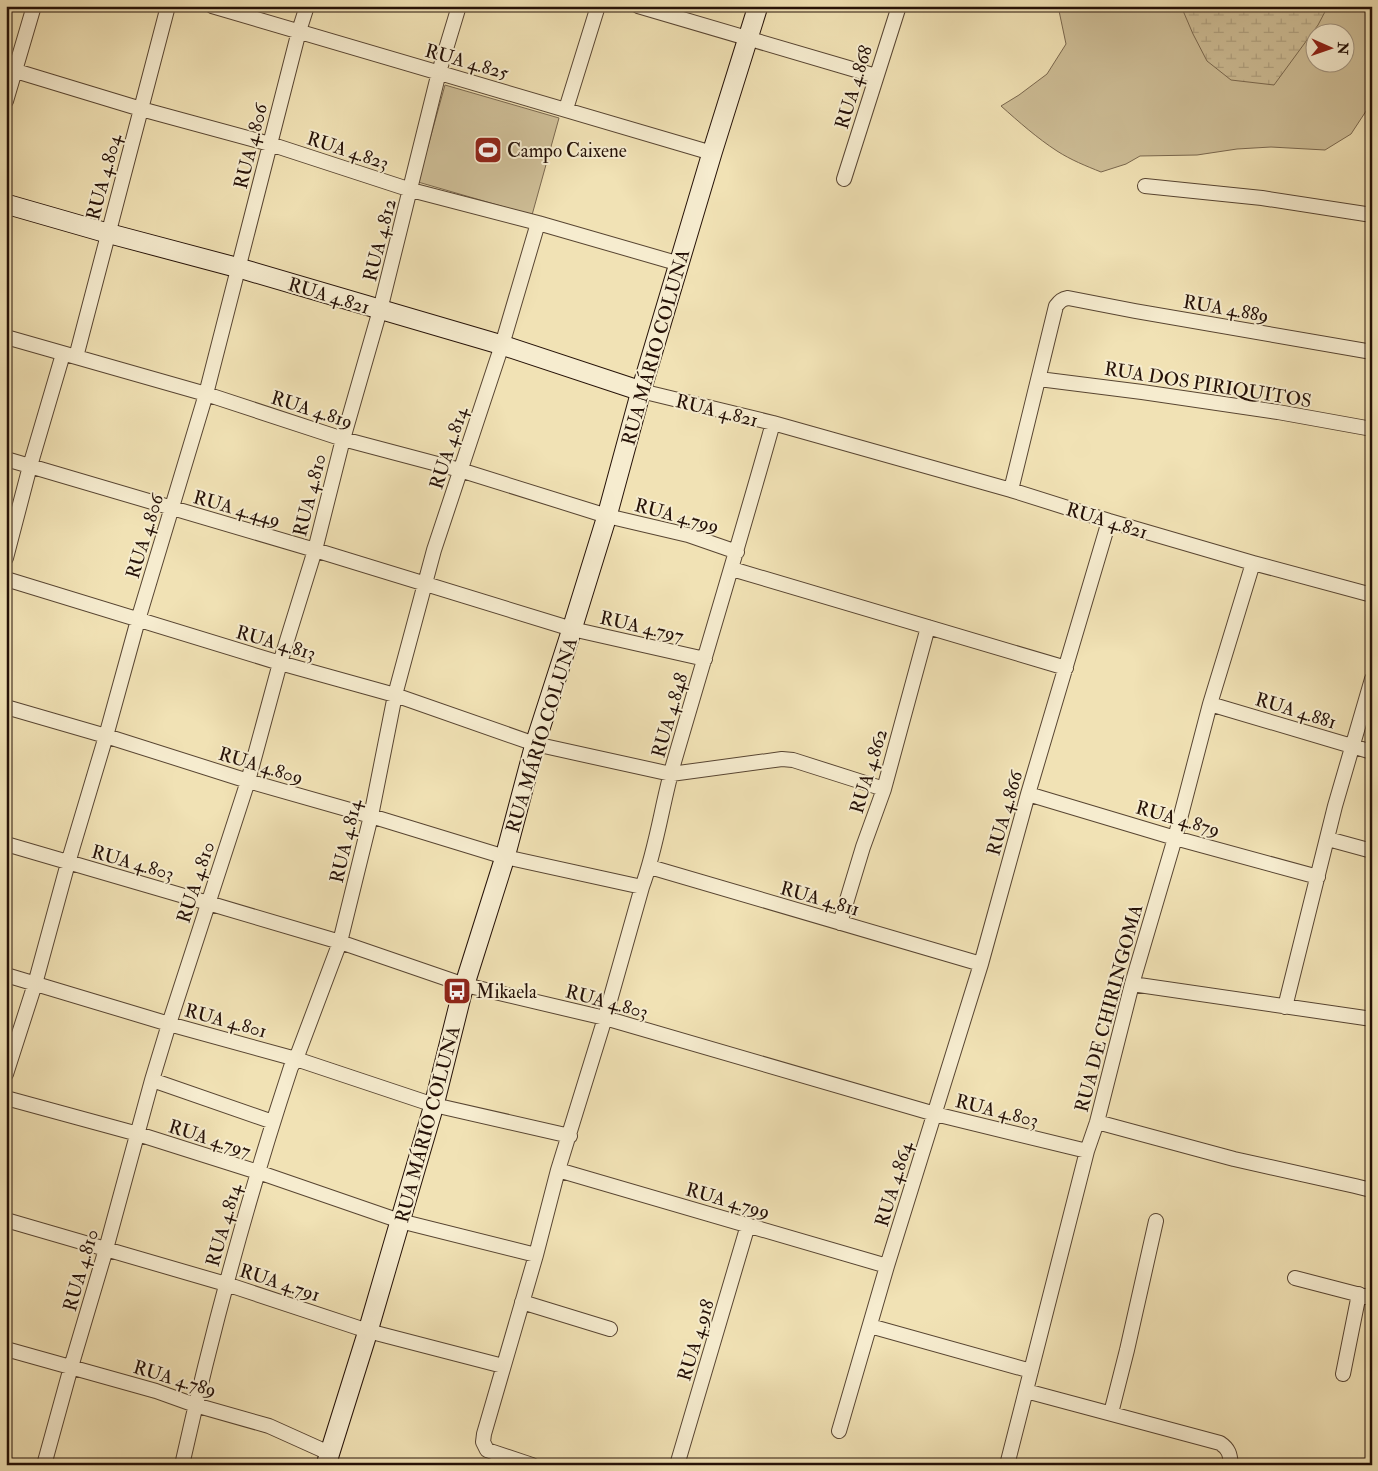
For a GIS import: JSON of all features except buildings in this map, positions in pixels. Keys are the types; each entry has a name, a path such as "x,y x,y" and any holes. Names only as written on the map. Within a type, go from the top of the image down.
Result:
{"main road":[{"name":"RUA MÁRIO COLUNA","path":"327,1459 368,1331 434,1105 465,985 505,857 535,744 607,516 641,391 758,6"},
{"name":"RUA 4.821","path":"6,204 238,268 502,345 641,391"}],"street":[{"path":"6,101 11,69 34,6"},
{"name":"RUA 4.804","path":"6,558 30,466 69,356 107,233 168,6"},
{"name":"RUA 4.825","path":"212,6 712,153"},
{"name":"RUA 4.806","path":"6,1074 35,984 138,620 206,394 307,6"},
{"name":"RUA 4.812","path":"380,310 439,72 459,6"},
{"path":"566,109 598,6"},
{"path":"638,6 876,76"},
{"name":"RUA 4.868","path":"844,179 899,6"},
{"name":"RUA 4.823","path":"11,69 270,144 411,190 538,223 680,264"},
{"path":"1145,186 1262,198 1372,216"},
{"name":"RUA 4.814","path":"182,1465 195,1405 226,1284 273,1122 291,1067 296,1059 340,942 371,816 395,695 434,550 502,345 538,223"},
{"name":"RUA 4.889","path":"1039,379 1056,306 1064,298 1372,352"},
{"name":"RUA 4.810","path":"44,1465 152,1080 248,781 280,663 315,550 343,439 380,310"},
{"name":"RUA 4.819","path":"6,337 206,394 343,439 460,470 607,516"},
{"path":"1011,490 1039,379"},
{"name":"RUA DOS PIRIQUITOS","path":"1039,379 1278,412 1372,429"},
{"name":"RUA 4.821","path":"641,391 773,423 1011,490 1108,522 1372,595"},
{"name":"RUA 4.848","path":"532,1465 487,1450 483,1442 484,1434 536,1255 558,1170 570,1136 642,887 650,867 671,774 773,423"},
{"name":"RUA 4.449","path":"6,459 315,550 572,629"},
{"name":"RUA 4.799","path":"607,516 688,535 737,552"},
{"name":"RUA 4.866","path":"935,1114 981,964 1028,794 1108,522"},
{"name":"RUA DE CHIRINGOMA","path":"1007,1465 1086,1150 1097,1122 1132,984 1175,838 1210,704 1253,563"},
{"path":"732,569 1066,668"},
{"name":"RUA 4.813","path":"6,579 280,663 395,695 535,744 671,774"},
{"name":"RUA 4.862","path":"840,923 863,848 884,789 928,628"},
{"name":"RUA 4.797","path":"572,629 704,659"},
{"path":"1285,1007 1335,806 1372,679"},
{"name":"RUA 4.881","path":"1210,704 1372,752"},
{"name":"RUA 4.809","path":"6,707 505,857 642,887"},
{"path":"671,774 782,759 808,764 884,789"},
{"name":"RUA 4.879","path":"1028,794 1175,838 1318,877"},
{"path":"1328,839 1372,851"},
{"name":"RUA 4.803","path":"6,844 340,942 465,985 605,1018 935,1114 1086,1150"},
{"name":"RUA 4.811","path":"650,867 981,964"},
{"name":"RUA 4.801","path":"6,975 169,1024 296,1059 434,1105 570,1136"},
{"path":"1132,984 1372,1019"},
{"path":"152,1080 273,1122"},
{"name":"RUA 4.797","path":"6,1098 138,1134 258,1172 400,1221 536,1255"},
{"name":"RUA 4.864","path":"839,1431 887,1266 935,1114"},
{"path":"1097,1122 1234,1159 1368,1189 1372,1187"},
{"name":"RUA 4.799","path":"558,1170 887,1266"},
{"name":"RUA 4.791","path":"6,1220 226,1284 368,1331 503,1366"},
{"path":"1110,1413 1127,1350 1156,1221"},
{"name":"RUA 4.918","path":"677,1465 748,1225"},
{"path":"1295,1278 1365,1296 1343,1374"},
{"path":"522,1302 610,1330"},
{"path":"870,1326 1031,1371"},
{"name":"RUA 4.789","path":"6,1349 156,1391 195,1405 269,1426 327,1459"},
{"path":"1026,1391 1220,1443 1227,1447 1230,1452 1231,1465"}],"green space":[{"path":"1058,6 1372,6 1372,102 1351,134 1325,150 1271,147 1237,149 1197,155 1140,156 1126,164 1101,172 1057,151 1001,106 1047,74 1066,44"},
{"path":"1181,6 1328,6 1320,22 1306,22 1306,41 1274,85 1231,80 1207,61"},
{"name":"Campo Caixene","path":"445,85 559,118 532,215 418,182"}],"place":[{"name":"Campo Caixene","path":"488,150"},
{"name":"Mikaela","path":"457,991"}]}
